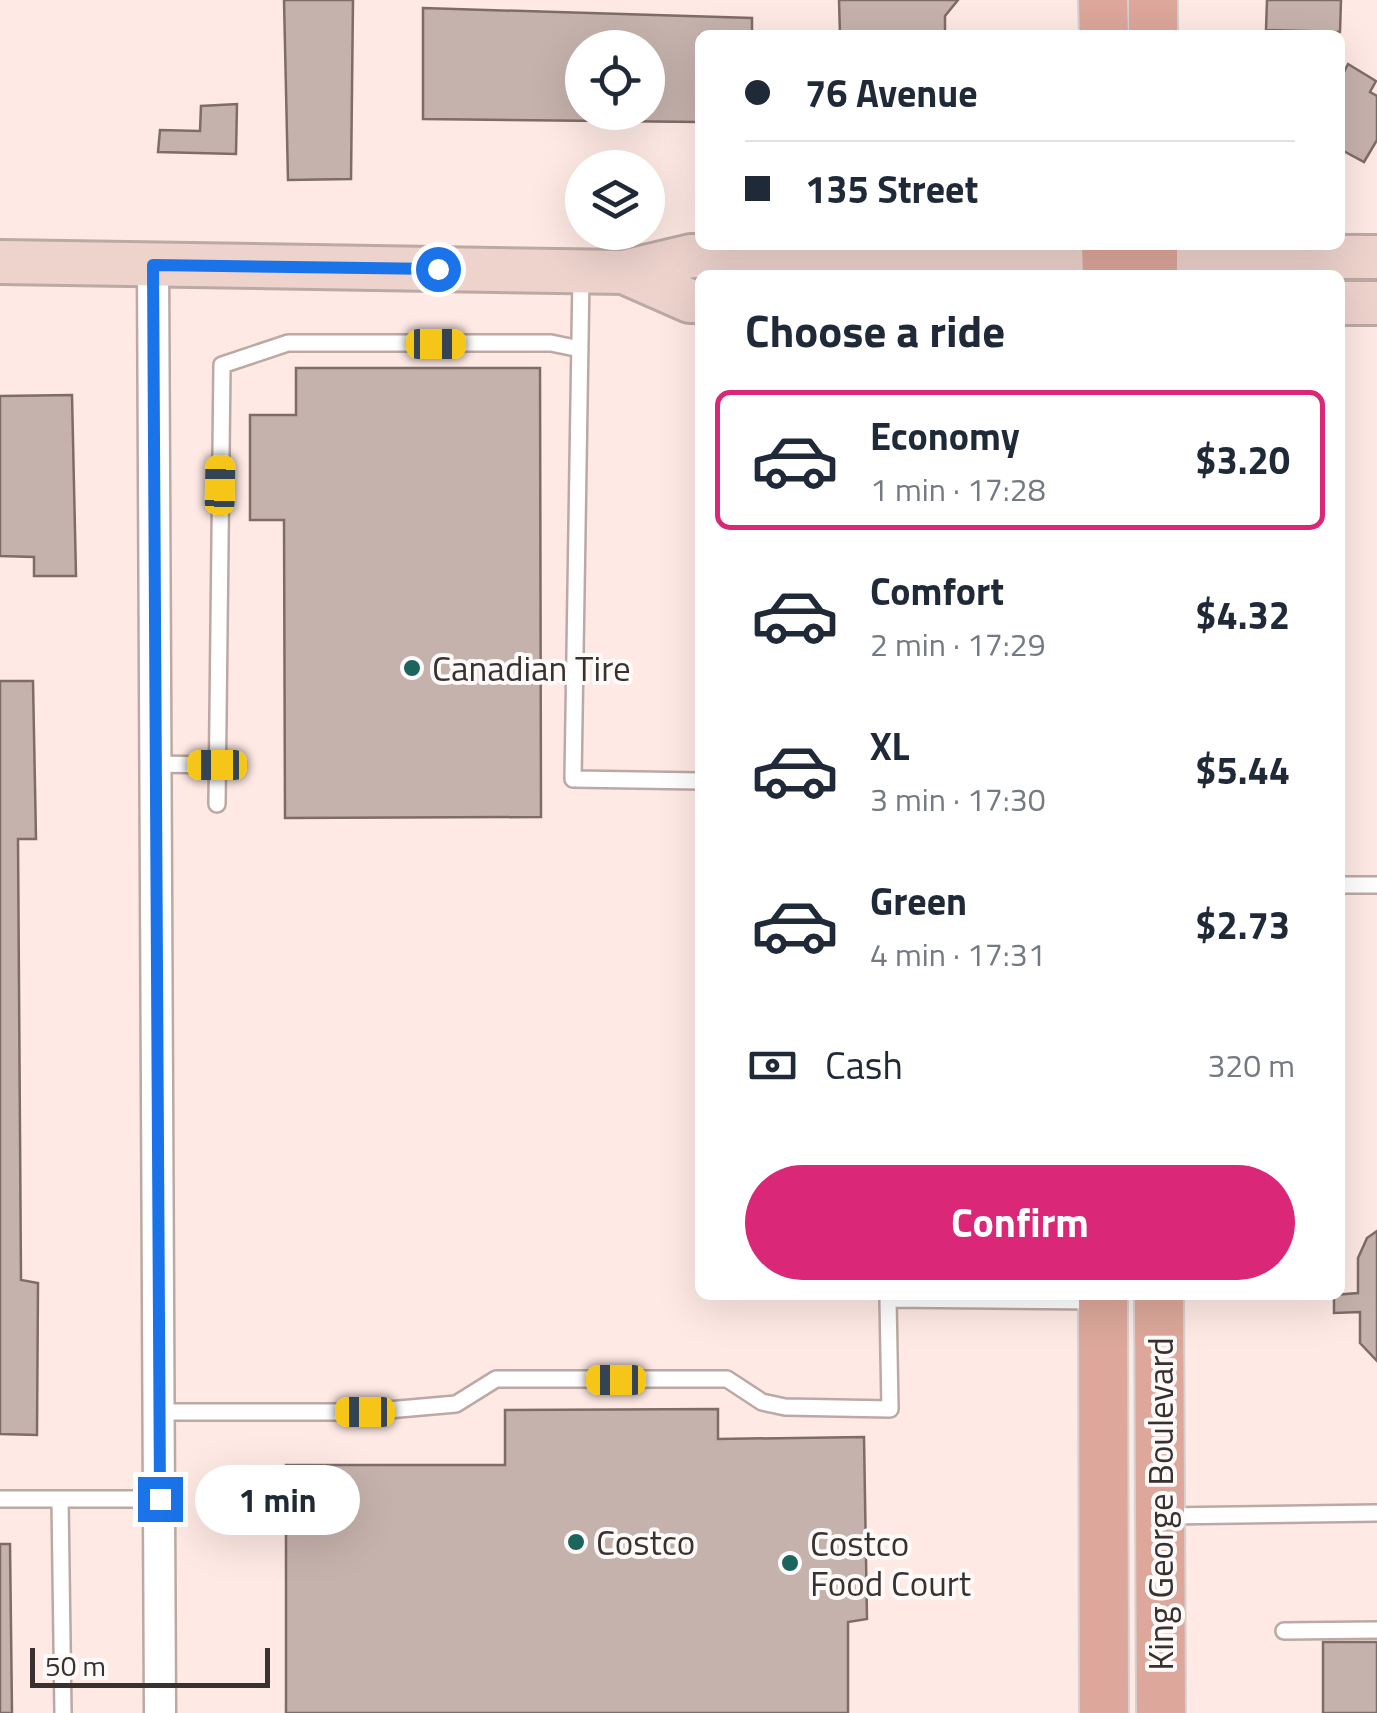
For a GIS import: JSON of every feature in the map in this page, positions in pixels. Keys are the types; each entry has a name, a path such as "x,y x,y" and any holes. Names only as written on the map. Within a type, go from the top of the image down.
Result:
{"main road":[{"path":"1103,0 1104,30"},
{"path":"1153,0 1153,30"},
{"path":"0,262 624,272 691,256 1377,257"},
{"path":"624,272 695,299"},
{"path":"1345,303 1377,303"},
{"name":"King George Boulevard","path":"1103,1300 1104,1713"},
{"name":"King George Boulevard","path":"1159,1300 1161,1713"}],"street":[{"path":"153,265 160,1713"}],"lane":[{"path":"581,272 572,779 695,781"},
{"path":"217,804 222,365 288,344 552,344 580,349"},
{"path":"155,764 217,765"},
{"path":"1345,886 1377,885"},
{"path":"158,1412 365,1412 456,1404 496,1379 728,1379 762,1402 786,1407 890,1409 888,1300"},
{"path":"0,1499 160,1499"},
{"path":"60,1499 62,1713"},
{"path":"1161,1516 1377,1513"},
{"path":"1284,1630 1377,1630"}],"building":[{"path":"284,0 353,0 351,179 288,180"},
{"path":"839,0 958,0 945,16 945,30 840,30"},
{"path":"1267,0 1341,0 1340,30 1266,30"},
{"path":"423,8 752,18 752,30 695,30 695,122 665,122 665,30 565,30 565,121 423,119"},
{"path":"1348,64 1376,81 1370,92 1377,96 1377,140 1364,162 1345,152"},
{"path":"237,104 236,154 158,152 160,130 200,131 201,106"},
{"name":"Canadian Tire","path":"296,368 540,368 541,817 285,818 284,520 250,520 250,415 296,415"},
{"path":"72,395 76,576 34,576 34,557 0,556 0,396"},
{"path":"0,681 33,681 36,839 18,839 21,1280 38,1283 37,1435 0,1434"},
{"path":"1377,1231 1377,1361 1360,1343 1360,1312 1334,1313 1334,1300 1345,1300 1345,1294 1358,1293 1358,1258 1367,1238"},
{"name":"Costco","path":"718,1409 718,1439 864,1437 867,1619 848,1622 848,1713 286,1713 286,1465 505,1465 505,1410"},
{"path":"0,1544 10,1544 12,1713 0,1713"},
{"path":"1323,1642 1377,1642 1377,1713 1323,1713"}],"place":[{"name":"Canadian Tire","path":"412,668"},
{"name":"Costco","path":"576,1542"},
{"name":"Costco Food Court","path":"790,1563"}],"route":[{"path":"160,1499 153,265 438,269"}]}
